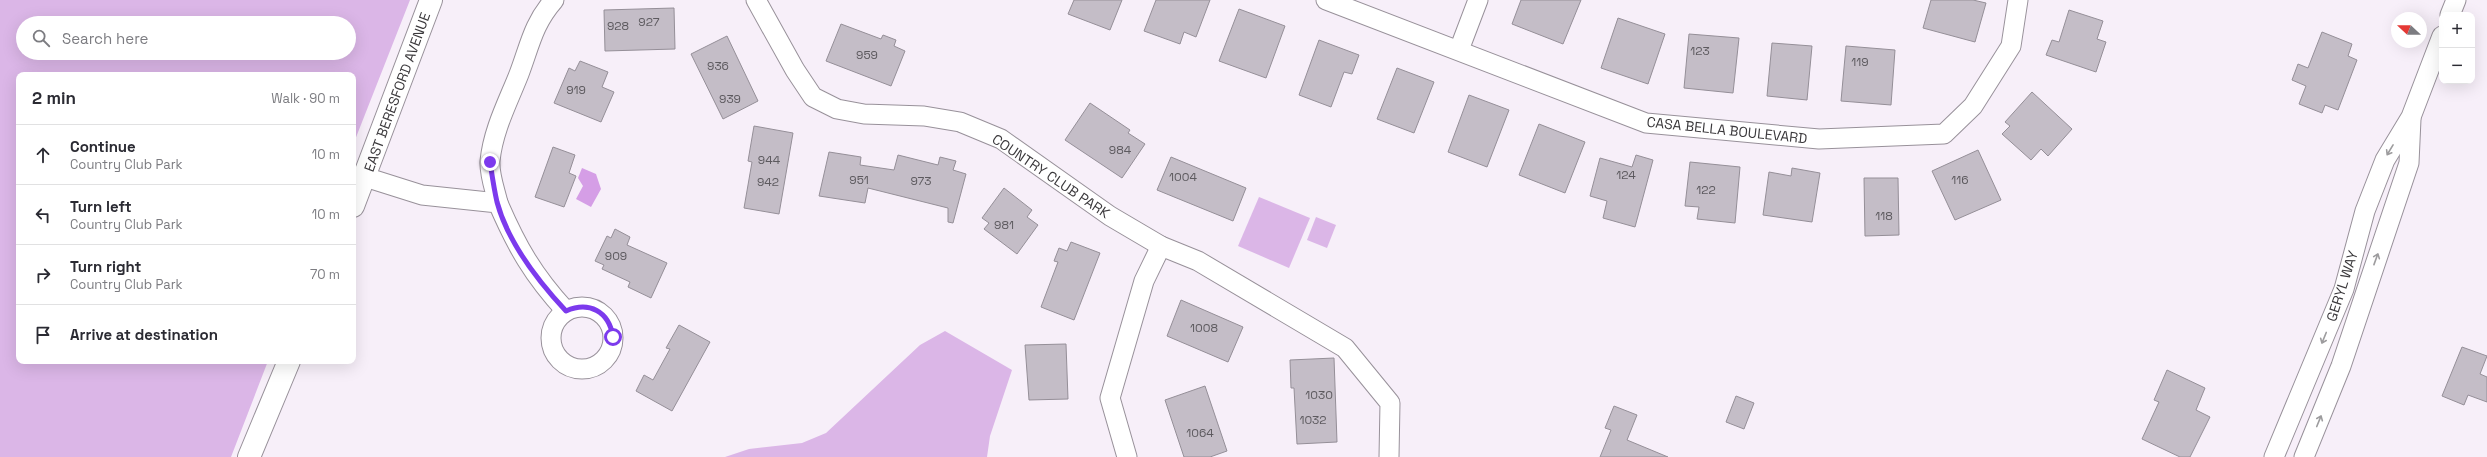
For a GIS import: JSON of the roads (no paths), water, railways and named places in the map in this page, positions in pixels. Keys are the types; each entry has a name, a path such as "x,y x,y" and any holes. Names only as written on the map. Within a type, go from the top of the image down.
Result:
{"street":[{"name":"EAST BERESFORD AVENUE","path":"356,199 431,0"},
{"path":"554,0 542,13 532,32 520,72 496,132 490,162 498,203 516,246 544,287 566,311"},
{"name":"COUNTRY CLUB PARK","path":"756,0 794,70 813,97 837,108 864,114 924,116 960,122 994,136 1110,216 1161,246 1198,261 1345,348 1390,403 1389,457"},
{"name":"CASA BELLA BOULEVARD","path":"1326,0 1646,123 1819,139 1944,134 1973,106 2011,46 2018,0"},
{"path":"1459,50 1478,0"},
{"path":"2451,12 2456,0"},
{"name":"GERYL WAY","path":"2274,457 2347,280 2365,211 2385,160 2411,117 2439,44"},
{"name":"GERYL WAY","path":"2304,457 2341,366 2409,163 2411,117"},
{"path":"365,178 422,194 498,203"},
{"path":"1127,457 1110,398 1144,281 1161,246"},
{"path":"2347,280 2366,288"},
{"path":"249,457 288,364"}]}
